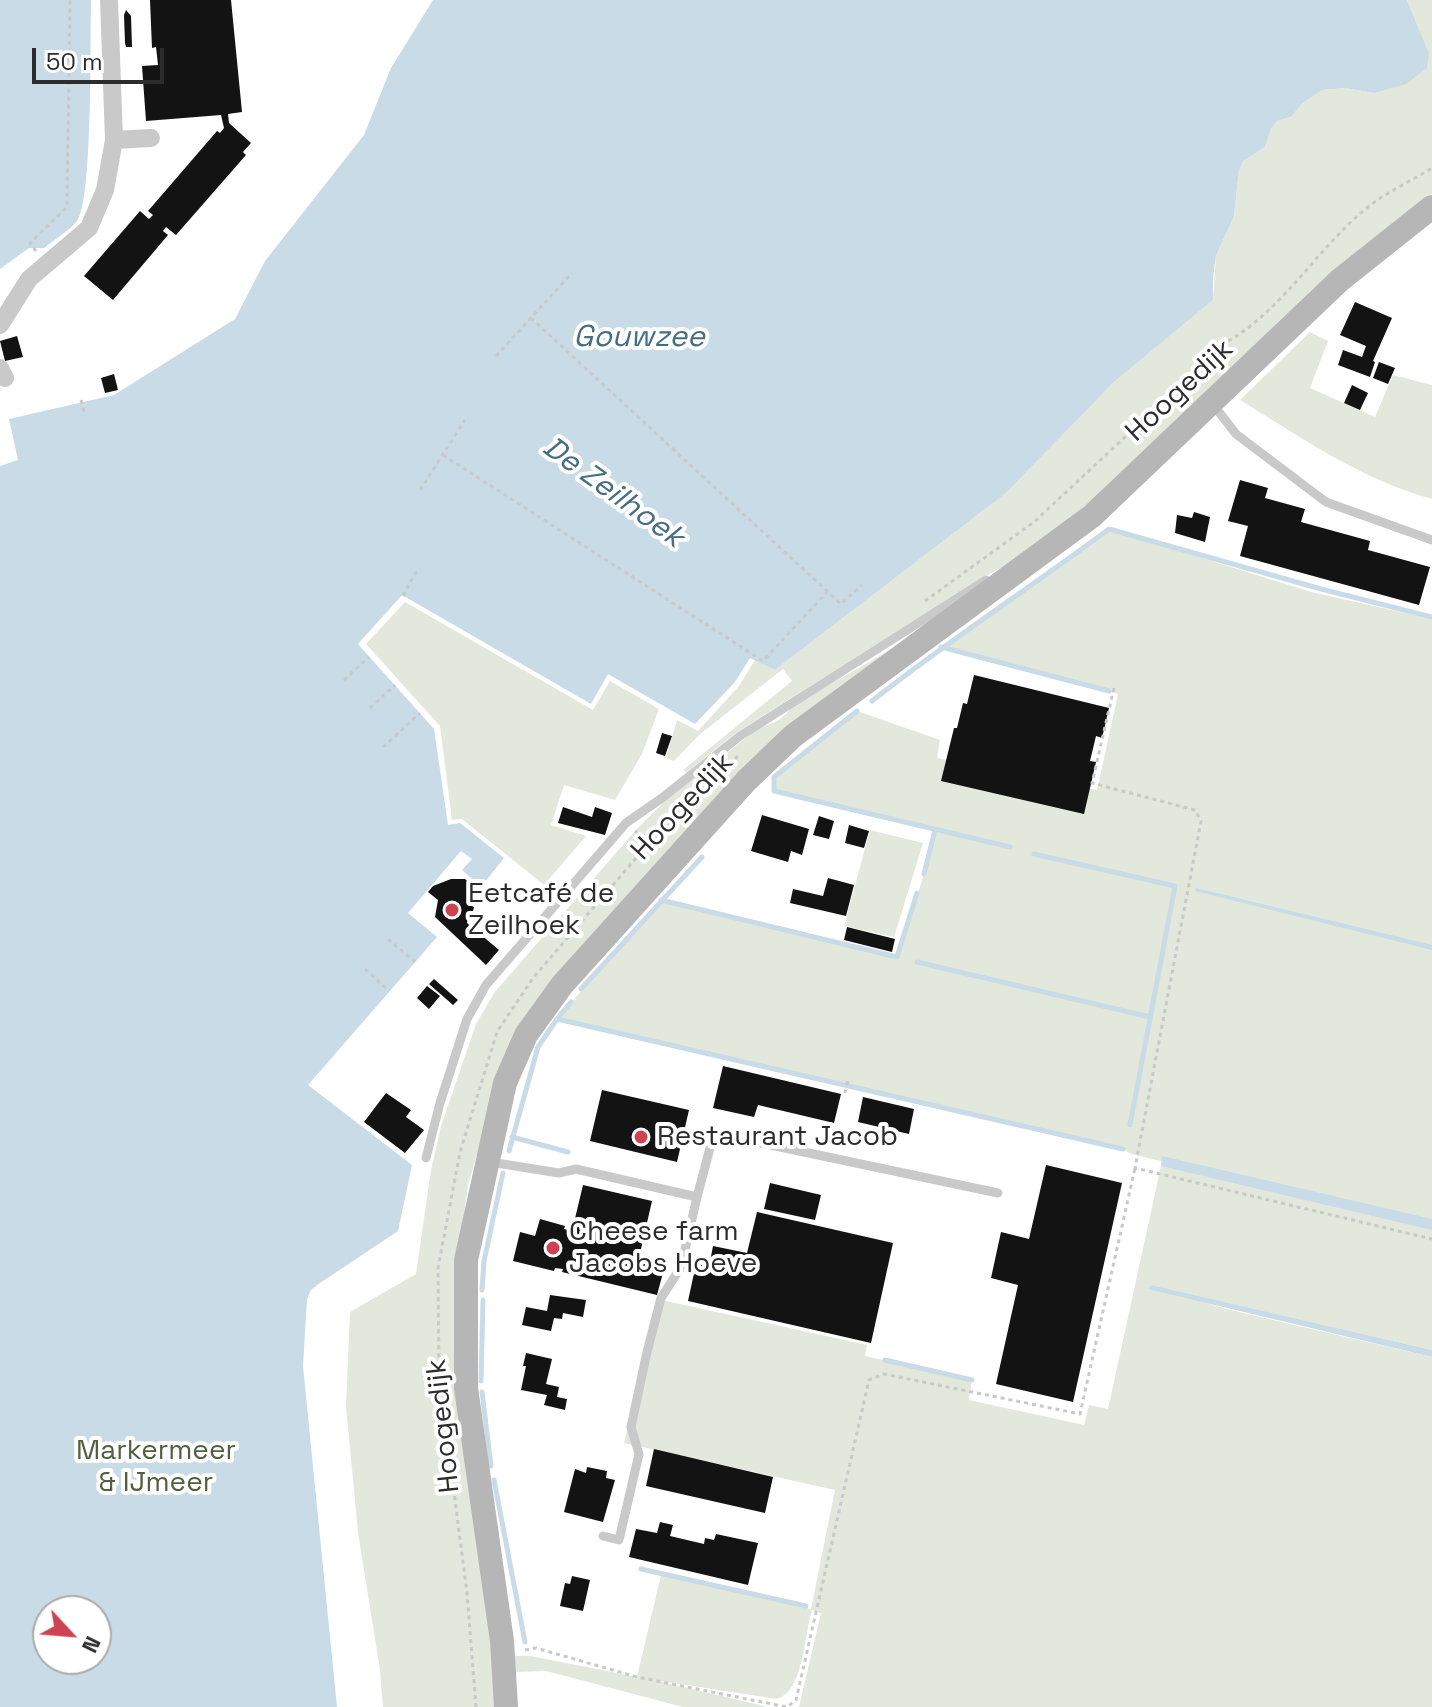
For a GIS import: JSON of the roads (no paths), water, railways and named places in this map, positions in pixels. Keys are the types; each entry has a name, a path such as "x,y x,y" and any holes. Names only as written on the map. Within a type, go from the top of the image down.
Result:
{"street":[{"path":"0,325 29,279 89,228 105,190 114,140 109,0"},
{"path":"114,140 151,138"},
{"name":"Hoogedijk","path":"506,1707 503,1653 466,1388 466,1260 505,1083 526,1035 562,985 746,781 793,736 1092,516 1340,280 1432,207"}],"lane":[{"path":"1212,403 1236,434 1326,502 1432,540"},
{"path":"426,1158 467,1019 486,985 563,892 626,823 773,714 986,580 1021,569"},
{"path":"603,1536 619,1540 639,1454 631,1427 647,1352 661,1298 681,1267 714,1133 998,1193"},
{"path":"486,1162 559,1173 576,1169 697,1197"}],"water":[{"path":"0,0 91,0 88,151 82,207 77,221 44,248 29,248 0,269"},
{"name":"Gouwzee","path":"433,0 1407,0 1429,53 1427,68 1406,84 1374,93 1345,88 1322,90 1302,104 1291,117 1277,121 1265,147 1243,161 1239,171 1234,216 1216,256 1213,300 1114,382 1006,493 775,670 750,658 735,682 695,724 608,674 591,704 402,595 358,644 434,729 448,825 460,823 504,858 481,887 462,870 472,859 461,851 408,913 437,937 308,1085 412,1165 398,1231 320,1283 311,1290 307,1299 303,1366 337,1707 0,1707 0,466 18,460 9,419 114,395 235,319 265,261 364,135 391,68"},
{"path":"1196,888 1432,945 1432,950 1195,891"},
{"path":"1162,1156 1432,1219 1432,1230 1161,1166"},
{"path":"1151,1285 1432,1350 1432,1357 1148,1289"}],"waterway":[{"path":"872,701 1109,529 1432,617"},
{"path":"941,647 1109,691"},
{"path":"857,711 774,777 774,791 1010,847"},
{"path":"924,874 935,830"},
{"path":"1034,854 1175,886 1130,1125"},
{"path":"581,989 702,857"},
{"path":"661,900 897,957 917,893"},
{"path":"917,962 1150,1017"},
{"path":"509,1151 538,1047 571,1002"},
{"path":"557,1019 1123,1149"},
{"path":"512,1137 568,1152"},
{"path":"482,1290 484,1261 503,1173"},
{"path":"481,1381 483,1300"},
{"path":"885,1360 972,1380"},
{"path":"482,1392 491,1466"},
{"path":"494,1480 525,1642"},
{"path":"641,1569 806,1606"}],"place":[{"name":"Eetcafé de Zeilhoek","path":"452,910"},
{"name":"Restaurant Jacob","path":"641,1137"},
{"name":"Cheese farm Jacobs Hoeve","path":"553,1248"}],"water label":[{"name":"De Zeilhoek","path":"613,493"}],"park label":[{"name":"Markermeer & IJmeer","path":"156,1467"}]}
